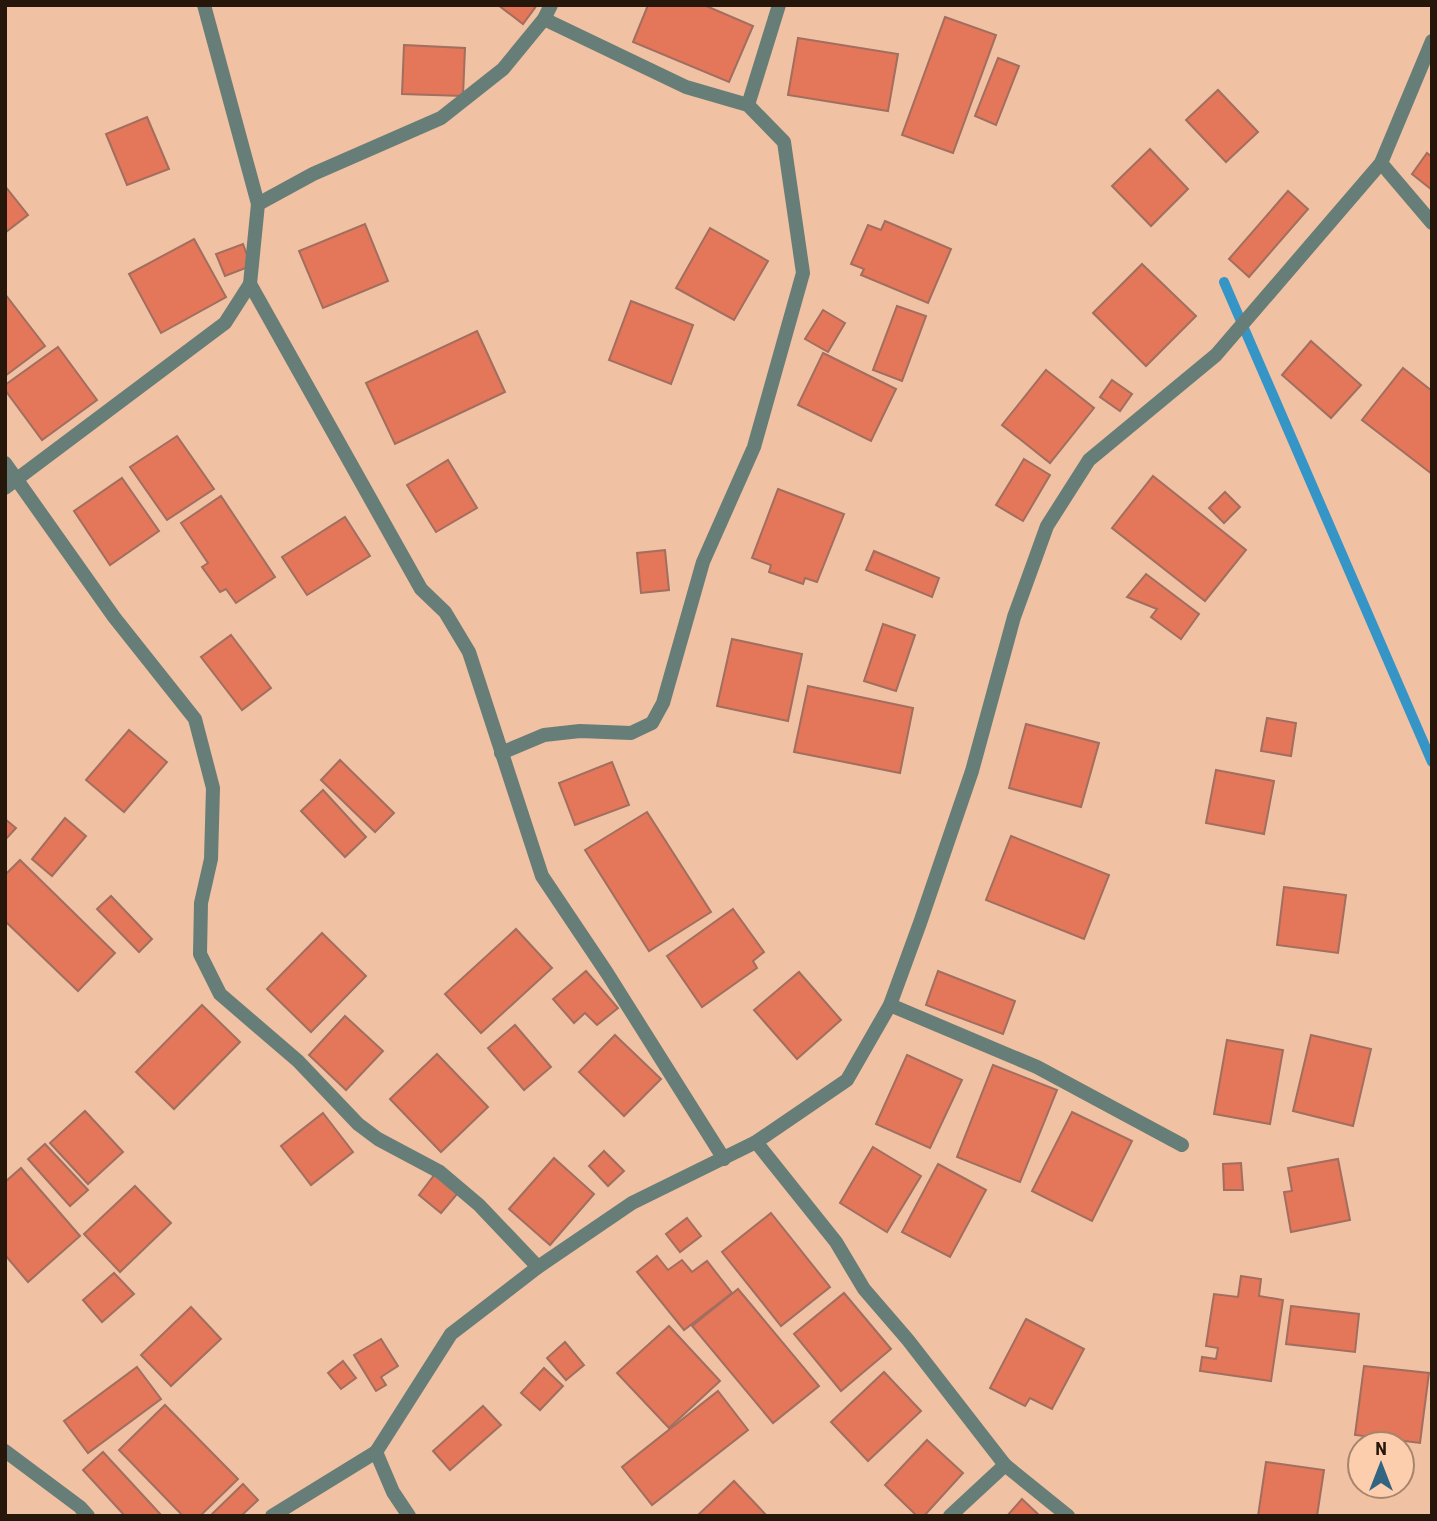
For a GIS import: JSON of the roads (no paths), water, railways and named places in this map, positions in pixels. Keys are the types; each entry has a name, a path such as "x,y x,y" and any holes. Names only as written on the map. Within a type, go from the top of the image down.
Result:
{"street":[{"path":"11,484 225,323 250,284 258,204 204,5"},
{"path":"258,204 313,174 441,118 503,69 544,19 551,5"},
{"path":"748,105 779,5"},
{"path":"501,753 544,735 580,731 631,733 652,723 663,702 703,562 754,447 803,273 784,142 748,105 686,87 544,19"},
{"path":"272,1516 376,1452 451,1334 538,1267 632,1203 756,1142 847,1080 890,1005 972,771 1014,617 1047,526 1089,460 1216,355 1381,163 1432,41"},
{"path":"1381,163 1432,223"},
{"path":"250,284 422,589 445,612 469,652 542,876 607,973 724,1159"},
{"path":"5,463 11,484 195,719 213,788 211,859 201,903 200,954 220,994 298,1061 358,1124 378,1139 440,1172 479,1205 538,1267"},
{"path":"890,1005 1037,1067 1182,1145"},
{"path":"756,1142 836,1242 864,1289 908,1340 1005,1465 1068,1516"},
{"path":"5,1451 61,1492 88,1516"},
{"path":"376,1452 393,1492 409,1516"},
{"path":"950,1516 1005,1465"}],"waterway":[{"path":"1224,282 1432,762"}]}
